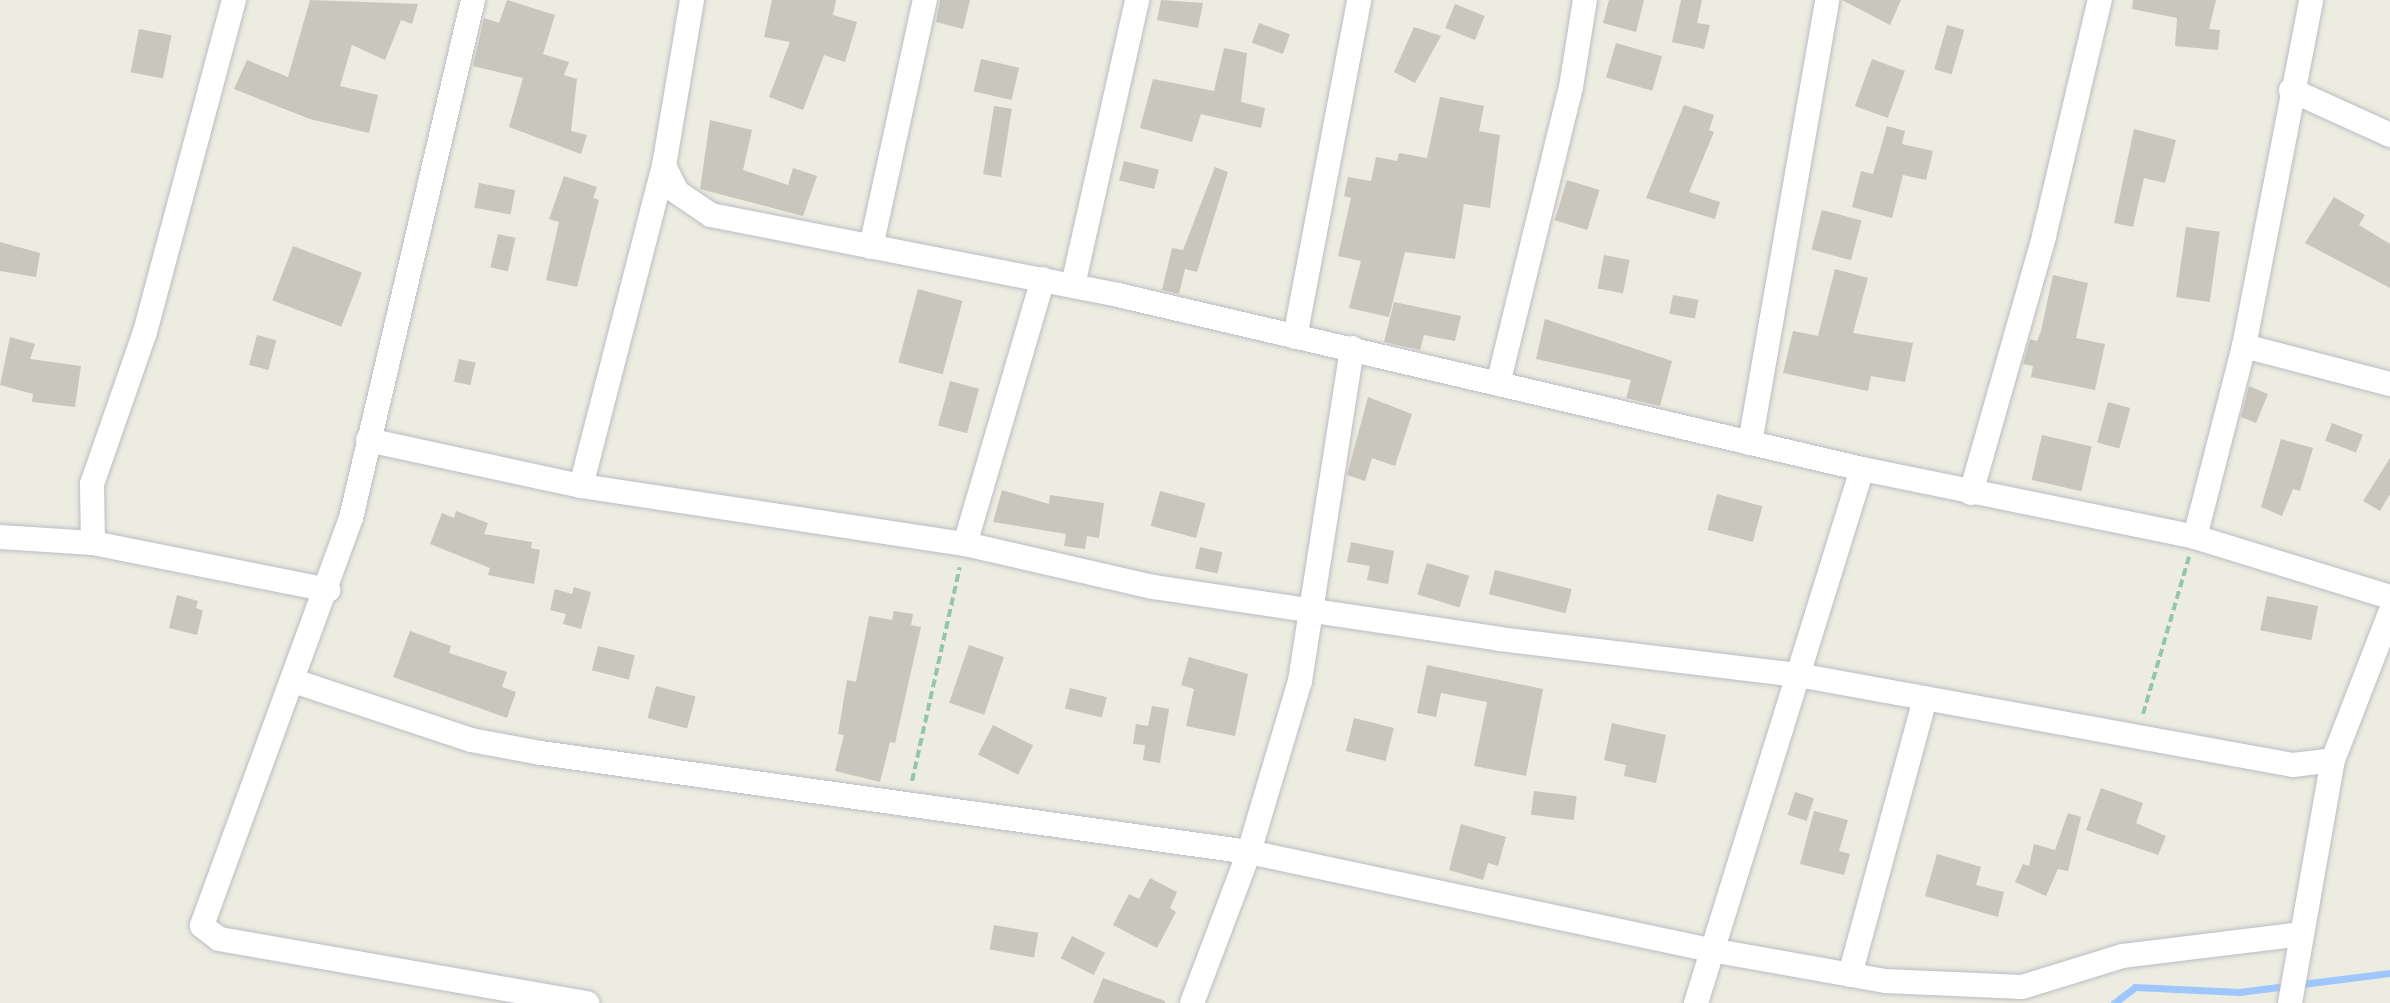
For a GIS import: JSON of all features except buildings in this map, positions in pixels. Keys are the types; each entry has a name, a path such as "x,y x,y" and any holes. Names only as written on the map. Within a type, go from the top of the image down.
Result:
{"street":[{"path":"93,543 92,484 145,332 234,0"},
{"path":"473,0 368,440 328,590 203,930 219,939 587,1003"},
{"path":"581,486 664,166 692,0"},
{"path":"871,247 925,0"},
{"path":"1073,285 1137,0"},
{"path":"1295,337 1359,0"},
{"path":"1499,380 1571,87 1585,0"},
{"path":"1750,443 1827,0"},
{"path":"1971,493 2044,236 2100,0"},
{"path":"2195,537 2244,346 2291,90 2311,0"},
{"path":"2291,90 2390,135"},
{"path":"664,166 677,192 711,215 1073,285 1295,337 1499,380 1862,469 2195,537 2390,597"},
{"path":"965,544 1043,279"},
{"path":"2244,346 2390,384"},
{"path":"1192,1003 1249,852 1294,707 1313,609 1317,547 1352,348"},
{"path":"368,440 581,486 965,544 1153,587 1798,675 2293,765 2333,760"},
{"path":"1696,1003 1862,469"},
{"path":"0,537 93,543 328,590"},
{"path":"2290,1003 2333,760 2390,613"},
{"path":"294,681 471,740 675,777 907,803 1249,852 1711,950 1850,975 1947,988 2022,987 2123,956 2301,934"},
{"path":"1850,975 1925,698"}],"path":[{"path":"2137,736 2195,537"},
{"path":"907,803 965,544"}],"waterway":[{"path":"2114,1003 2135,987 2239,992 2390,973"}]}
